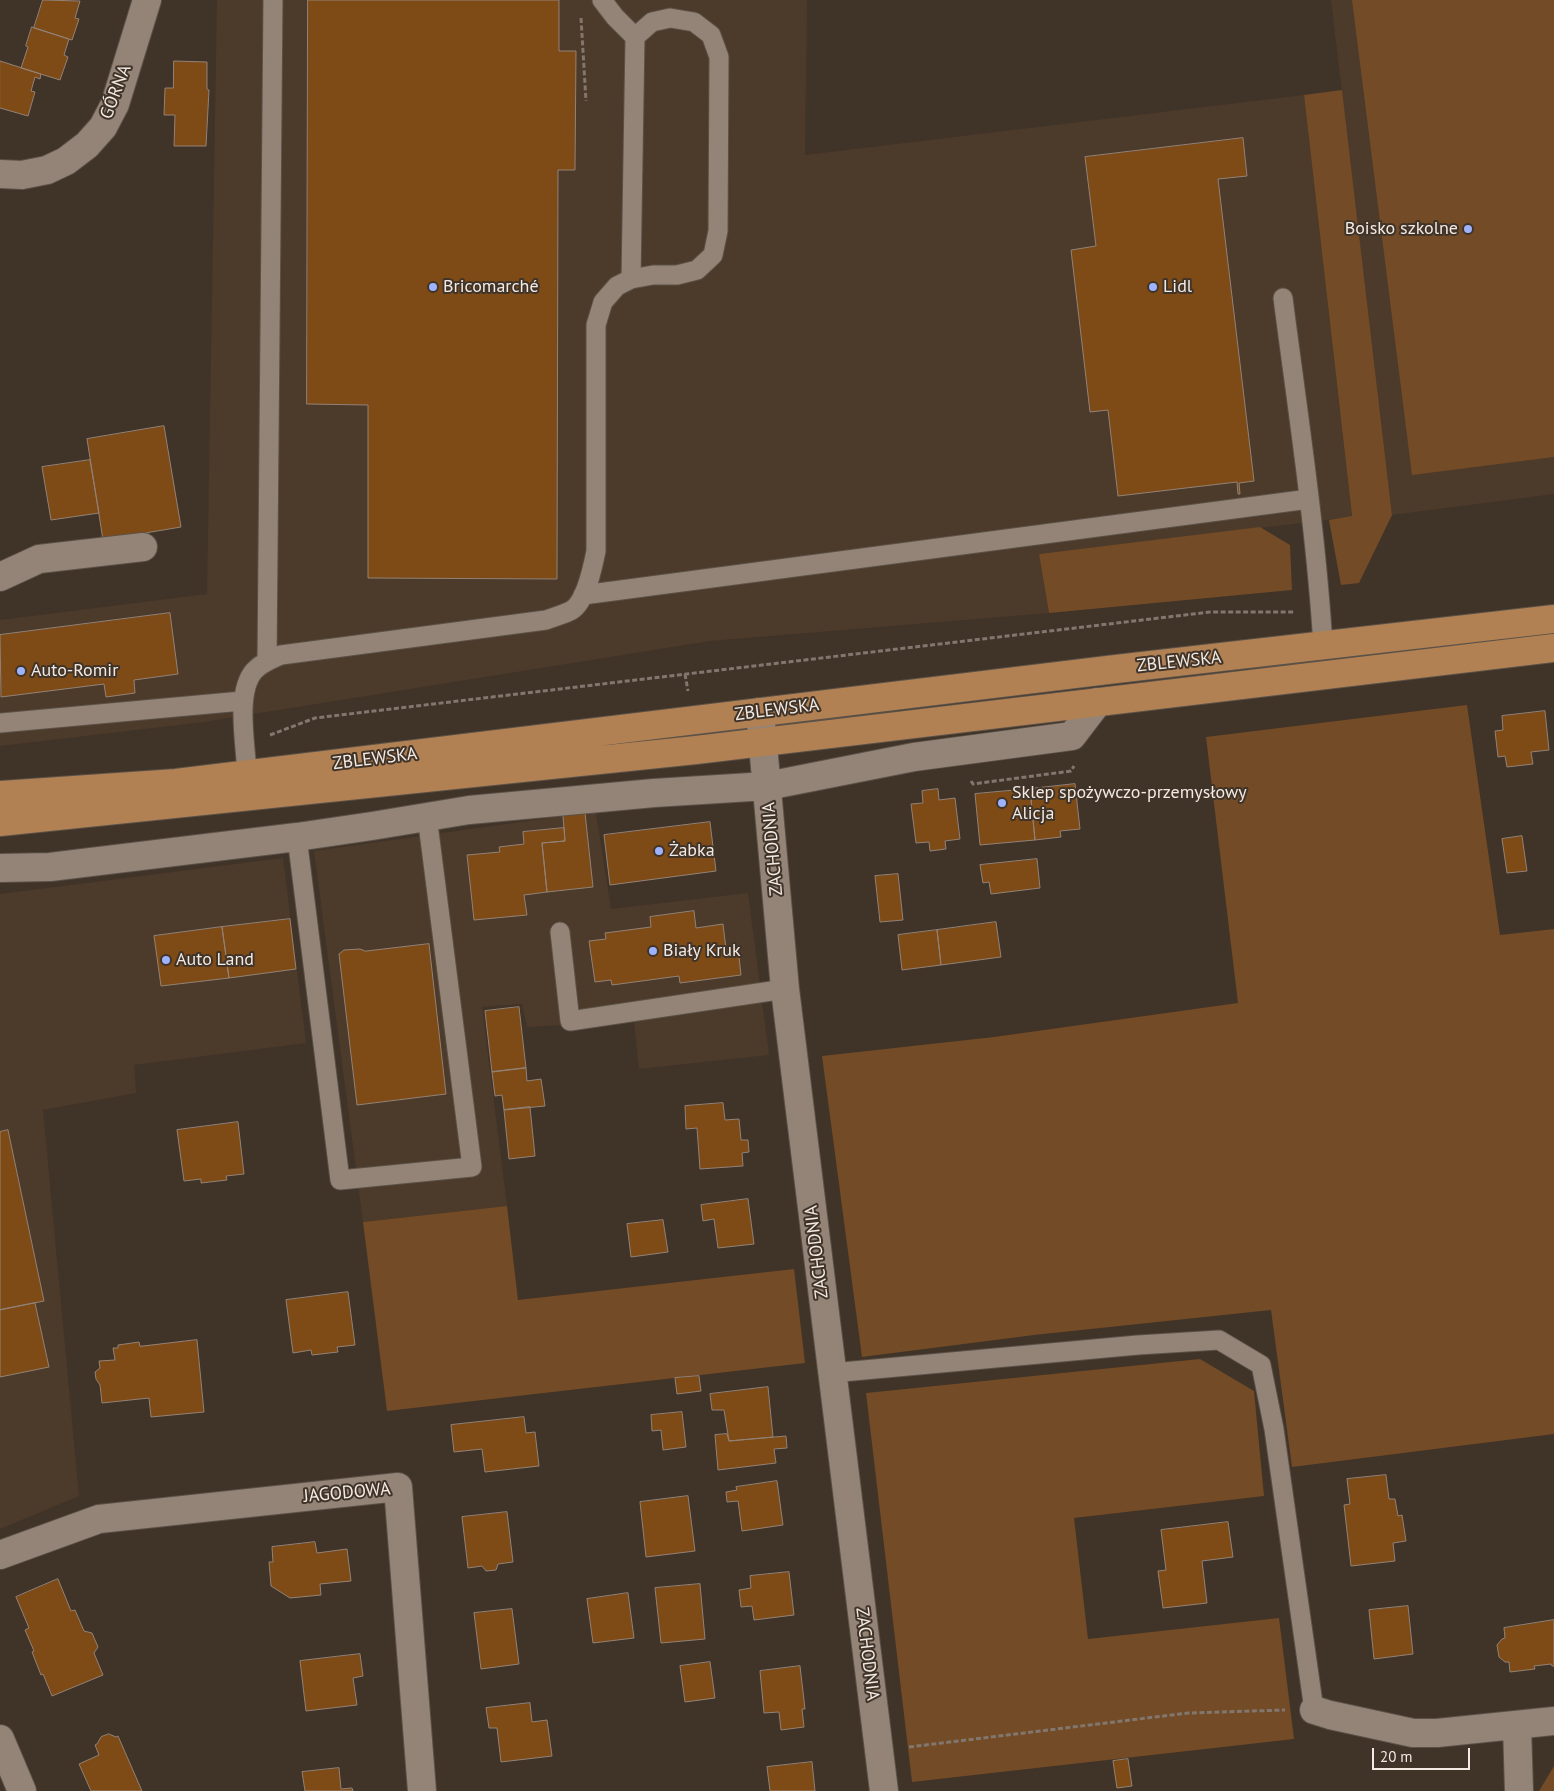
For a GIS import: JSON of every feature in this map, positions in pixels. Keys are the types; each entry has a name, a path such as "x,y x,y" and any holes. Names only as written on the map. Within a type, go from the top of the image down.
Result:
{"main road":[{"name":"ZBLEWSKA","path":"0,795 176,783 1116,669 1554,619"},
{"name":"ZBLEWSKA","path":"0,822 763,742 1554,648"}],"street":[{"name":"GÓRNA","path":"0,174 22,175 47,170 66,161 87,145 103,127 115,104 148,0"},
{"path":"0,577 40,559 144,548"},
{"path":"0,868 50,867 372,826 469,810 654,793 767,786 914,758 1072,736 1098,702"},
{"name":"ZACHODNIA","path":"760,712 785,989 884,1791"},
{"name":"JAGODOWA","path":"0,1556 99,1519 398,1487 422,1791"},
{"path":"1314,1710 1413,1733 1437,1733 1554,1721"},
{"path":"1517,1726 1519,1791"},
{"path":"0,1739 22,1791"}],"lane":[{"path":"267,661 273,0"},
{"path":"602,0 615,17 635,37 631,279"},
{"path":"247,774 242,701 247,682 255,670 267,661 281,655 546,620 574,609 583,594 592,573 596,551 596,324 603,302 618,286 631,279 653,275 676,275 697,270 713,255 718,231 719,57 711,35 694,22 670,18 652,22 635,37"},
{"path":"1283,298 1321,612 1323,646"},
{"path":"583,594 1308,499"},
{"path":"0,723 242,701"},
{"path":"297,836 340,1180 472,1167 427,816"},
{"path":"560,932 570,1021 785,989"},
{"path":"831,1372 1138,1345 1218,1340 1261,1365 1274,1429 1314,1710"}],"path":[{"path":"581,9 586,101"},
{"path":"246,745 315,718 1210,612 1321,612"},
{"path":"879,1751 1188,1713 1314,1710"}],"shaded area":[{"path":"217,0 807,0 805,155 1304,95 1352,517 1039,554 1049,613 710,641 204,722 0,746 0,620 207,594"},
{"name":"Boisko szkolne","path":"1331,0 1554,0 1554,494 1392,515"},
{"name":"Boisko szkolne","path":"1352,0 1554,0 1554,457 1412,475"},
{"path":"1342,90 1392,515 1359,583 1341,585 1329,520 1352,516 1304,95"},
{"path":"1260,527 1290,545 1292,590 1049,613 1039,554"},
{"path":"1467,705 1500,935 1554,929 1554,1434 1292,1467 1271,1310 1034,1335 862,1357 822,1056 994,1037 1238,1003 1206,737"},
{"path":"596,813 611,909 748,893 769,1055 639,1069 634,1021 527,1027 522,1004 482,1007 507,1206 363,1222 314,851"},
{"path":"283,858 306,1043 134,1065 136,1093 43,1110 79,1496 0,1529 0,894"},
{"path":"507,1206 518,1300 794,1269 805,1363 387,1411 363,1222"},
{"path":"1200,1359 1254,1391 1264,1496 1074,1518 1088,1639 1279,1618 1294,1739 912,1782 866,1393"},
{"path":"1554,1766 1554,1791 1539,1791"}],"building":[{"path":"43,0 80,1 75,18 79,19 72,40 34,28"},
{"name":"Bricomarché","path":"308,0 559,0 559,51 576,51 575,170 558,170 557,579 368,578 368,405 307,404"},
{"path":"32,27 69,39 64,55 68,57 60,80 21,68"},
{"path":"0,61 41,74 40,79 35,77 31,91 35,92 28,116 0,108"},
{"path":"174,61 207,62 207,89 209,90 206,146 174,146 175,115 164,115 165,88 173,88"},
{"name":"Lidl","path":"1243,138 1247,176 1218,179 1254,481 1239,483 1240,494 1238,494 1237,482 1118,496 1108,410 1090,412 1071,250 1096,246 1085,157"},
{"path":"164,426 181,527 103,540 87,439"},
{"path":"90,460 99,513 51,520 42,467"},
{"path":"170,613 178,674 134,680 135,693 106,697 104,684 1,697 0,635"},
{"path":"1545,711 1549,750 1531,752 1533,764 1507,767 1505,756 1498,757 1495,731 1503,730 1502,716"},
{"path":"1075,784 1080,829 1060,831 1061,837 1035,840 1030,789"},
{"path":"938,789 939,800 955,798 960,839 945,841 946,849 930,851 929,842 916,843 911,804 923,803 922,791"},
{"path":"1030,789 1035,840 980,845 975,794"},
{"path":"585,813 593,887 547,892 542,843 565,841 563,816"},
{"path":"710,822 716,871 610,885 604,835"},
{"path":"564,828 565,841 542,843 547,892 524,895 527,915 474,920 467,855 500,852 499,847 524,844 523,832"},
{"path":"1522,836 1527,871 1507,873 1502,839"},
{"path":"1037,859 1040,888 991,894 989,882 983,883 980,865"},
{"path":"898,874 903,920 880,922 875,876"},
{"path":"694,911 696,928 723,924 726,949 738,948 741,975 680,983 679,976 612,985 611,980 595,982 589,941 606,939 605,933 651,927 650,917"},
{"path":"290,919 296,969 229,978 222,927"},
{"path":"996,922 1001,957 941,965 937,930"},
{"path":"222,927 229,978 161,986 154,936"},
{"path":"937,930 941,965 902,970 898,935"},
{"path":"429,944 446,1094 357,1105 339,954 344,950 360,949 365,951"},
{"path":"519,1007 526,1068 492,1072 485,1011"},
{"path":"526,1068 527,1081 541,1079 545,1106 504,1110 502,1095 495,1096 492,1072"},
{"path":"723,1103 725,1120 739,1119 741,1140 748,1140 749,1152 742,1153 743,1166 700,1169 697,1128 686,1129 685,1106"},
{"path":"530,1107 535,1156 509,1159 504,1110"},
{"path":"238,1122 244,1174 226,1176 227,1180 201,1183 201,1179 184,1181 177,1130"},
{"path":"8,1130 44,1301 0,1310 0,1132"},
{"path":"748,1199 754,1244 718,1248 714,1219 703,1221 701,1205"},
{"path":"663,1220 668,1252 631,1257 627,1224"},
{"path":"348,1292 355,1345 337,1347 338,1352 312,1355 311,1350 293,1353 286,1300"},
{"path":"35,1303 49,1367 0,1377 0,1310"},
{"path":"197,1340 204,1412 151,1417 149,1398 102,1403 100,1385 96,1379 95,1372 100,1368 99,1361 115,1360 113,1348 118,1348 118,1345 139,1342 140,1346"},
{"path":"699,1376 701,1391 677,1394 675,1378"},
{"path":"768,1387 773,1437 729,1441 724,1410 712,1410 710,1394"},
{"path":"682,1412 686,1447 663,1450 661,1430 652,1431 651,1415"},
{"path":"524,1417 526,1433 535,1432 539,1466 485,1472 482,1449 454,1452 451,1425"},
{"path":"727,1434 729,1441 786,1436 787,1448 774,1449 776,1463 718,1470 715,1435"},
{"path":"1386,1475 1389,1499 1395,1499 1398,1516 1402,1515 1406,1541 1393,1543 1395,1561 1351,1566 1344,1505 1350,1504 1347,1479"},
{"path":"777,1481 783,1525 742,1531 738,1501 727,1502 726,1492 737,1490 736,1487"},
{"path":"688,1496 695,1551 646,1557 640,1502"},
{"path":"507,1512 513,1562 498,1564 496,1570 486,1571 482,1566 468,1568 462,1517"},
{"path":"1228,1522 1233,1557 1202,1561 1207,1603 1163,1608 1158,1571 1166,1570 1161,1530"},
{"path":"315,1542 317,1553 347,1549 351,1581 320,1584 321,1595 290,1598 271,1586 269,1562 273,1562 272,1547"},
{"path":"789,1572 794,1615 754,1620 752,1606 741,1607 739,1590 751,1588 750,1576"},
{"path":"58,1579 71,1611 75,1610 84,1631 92,1633 98,1647 94,1653 103,1675 52,1696 32,1652 34,1651 25,1630 29,1628 16,1597"},
{"path":"700,1584 705,1639 661,1643 655,1588"},
{"path":"628,1593 634,1638 593,1643 587,1599"},
{"path":"1408,1606 1413,1654 1374,1659 1369,1610"},
{"path":"512,1609 519,1664 481,1669 474,1613"},
{"path":"1554,1620 1554,1666 1551,1664 1534,1666 1535,1669 1510,1672 1509,1662 1505,1662 1499,1657 1497,1645 1505,1638 1504,1628"},
{"path":"360,1654 363,1676 353,1678 357,1705 306,1711 300,1661"},
{"path":"710,1662 715,1698 685,1702 680,1666"},
{"path":"800,1666 805,1709 802,1709 804,1727 781,1730 779,1712 764,1713 760,1671"},
{"path":"530,1703 532,1722 547,1720 552,1756 501,1762 497,1728 489,1728 486,1708"},
{"path":"109,1734 118,1736 142,1791 91,1791 79,1764 99,1755 95,1745 101,1737"},
{"path":"1128,1759 1132,1786 1117,1788 1113,1761"},
{"path":"812,1762 815,1791 770,1791 767,1767"},
{"path":"339,1768 341,1789 352,1788 353,1791 305,1791 302,1772"}],"place":[{"name":"Boisko szkolne","path":"1468,229"},
{"name":"Bricomarché","path":"433,287"},
{"name":"Lidl","path":"1153,287"},
{"name":"Auto-Romir","path":"21,671"},
{"name":"Sklep spożywczo-przemysłowy Alicja","path":"1002,803"},
{"name":"Żabka","path":"659,851"},
{"name":"Biały Kruk","path":"653,951"},
{"name":"Auto Land","path":"166,960"}]}
